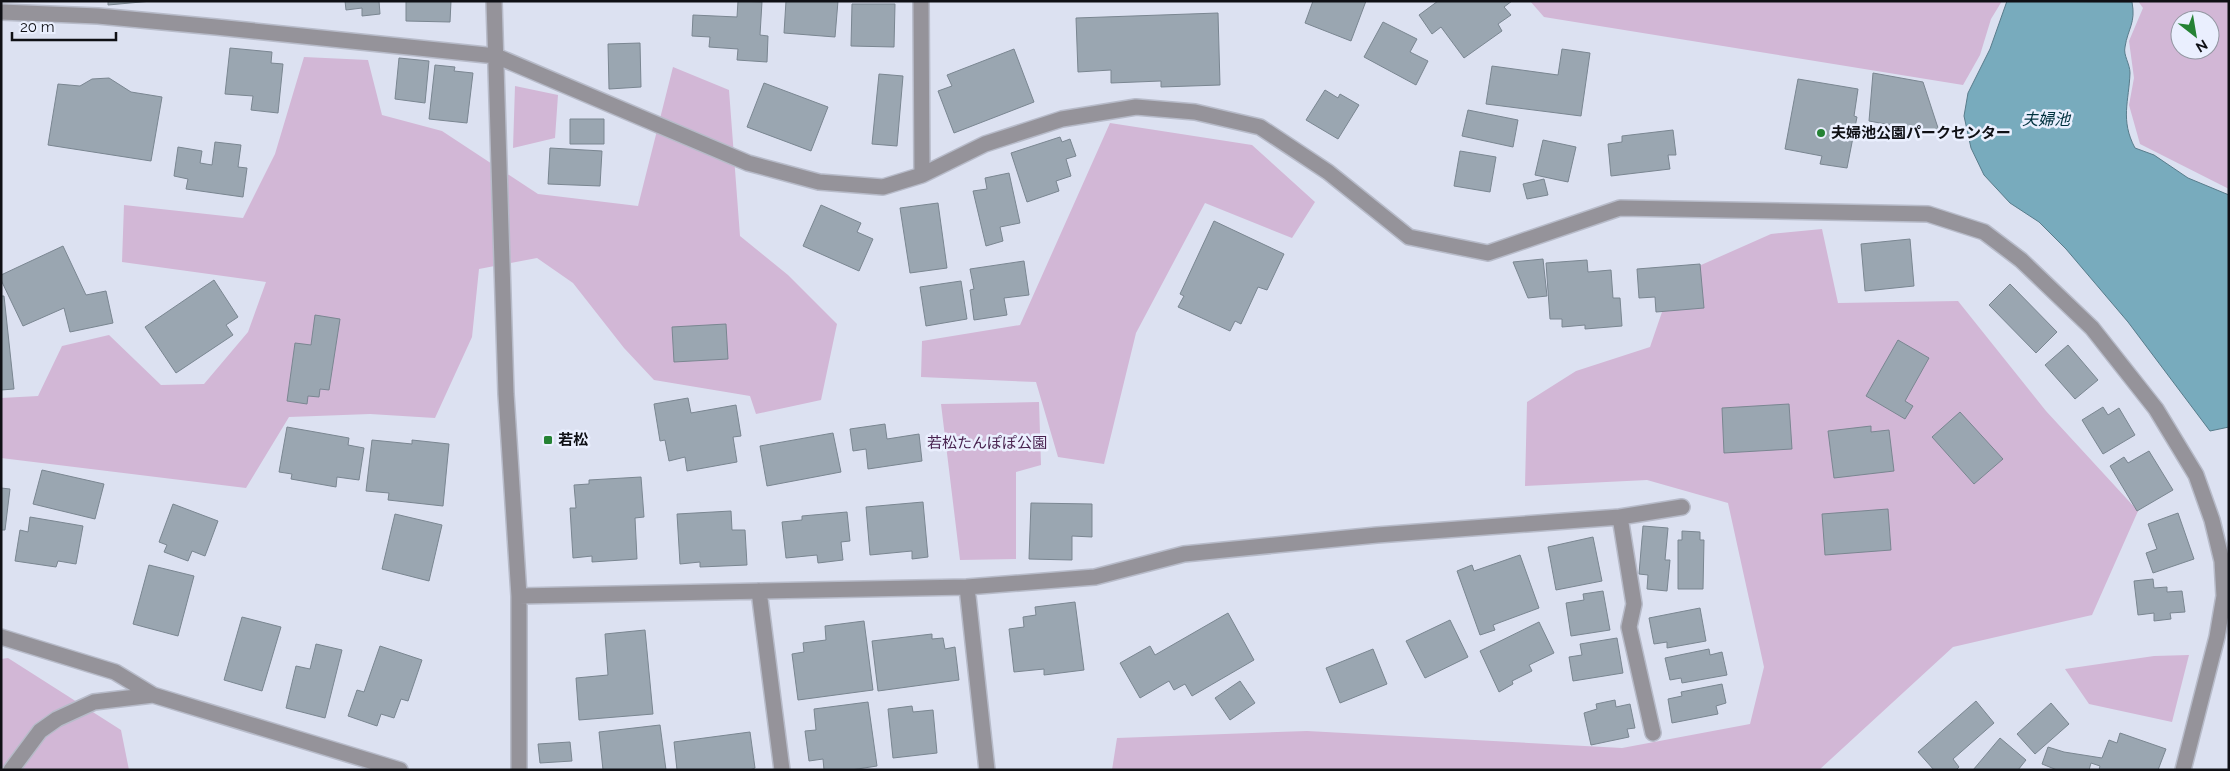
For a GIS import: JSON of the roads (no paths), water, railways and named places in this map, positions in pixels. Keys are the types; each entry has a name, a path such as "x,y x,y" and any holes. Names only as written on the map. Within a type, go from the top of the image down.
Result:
{"street":[{"path":"494,1 506,394 519,596 519,770"},
{"path":"921,1 922,175"},
{"path":"1,12 98,16 496,56 748,163 819,182 883,187 922,175 984,144 1062,119 1136,107 1195,112 1260,127 1328,172 1409,237 1488,253 1620,208 1928,214 1984,232 2021,260 2092,328 2156,409 2196,475 2212,520 2222,562 2224,596 2217,637 2183,770"},
{"path":"519,596 967,587 1095,577 1184,554 1377,535 1620,517 1682,507"},
{"path":"1620,517 1634,604 1629,628 1653,733"},
{"path":"967,587 987,770"},
{"path":"759,591 782,770"},
{"path":"1,637 115,672 153,695 400,770"},
{"path":"11,770 40,731 63,716 94,702 153,695"}],"water":[{"name":"夫婦池","path":"2007,1 2132,2 2133,15 2125,50 2130,73 2126,110 2130,138 2135,148 2154,155 2188,178 2229,195 2229,427 2210,431 2128,322 2066,249 2039,222 2010,203 1984,175 1971,148 1964,116 1968,93 1990,49"}],"place":[{"name":"夫婦池公園パークセンター","path":"1821,133"},
{"name":"若松","path":"548,440"}],"park label":[{"name":"若松たんぽぽ公園","path":"987,443"}]}
